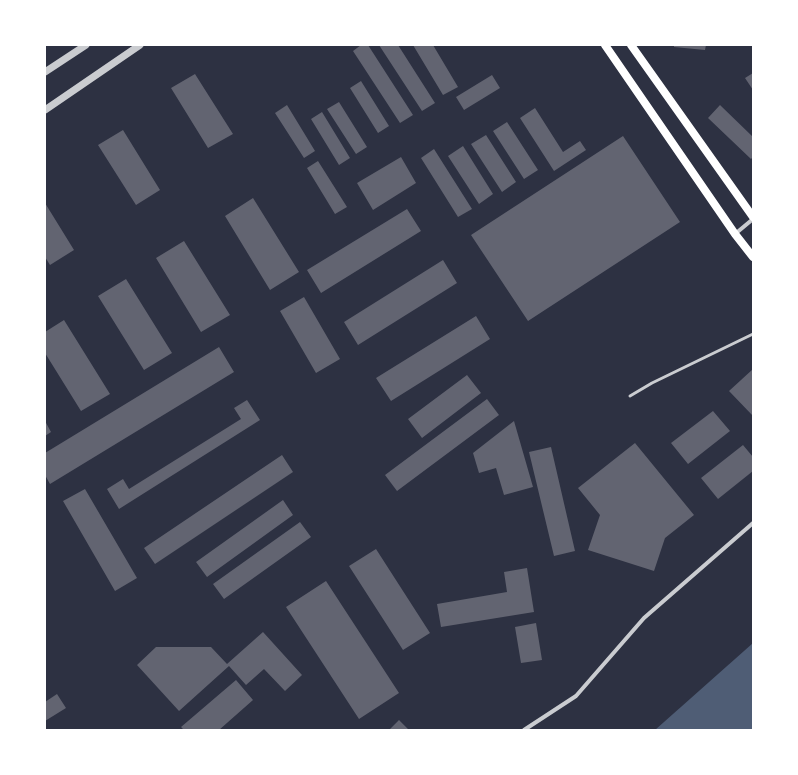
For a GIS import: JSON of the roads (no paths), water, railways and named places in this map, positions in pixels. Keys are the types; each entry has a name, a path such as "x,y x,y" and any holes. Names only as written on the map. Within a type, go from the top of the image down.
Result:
{"main road":[{"path":"605,45 735,234 753,257"},
{"path":"631,45 753,218"}],"street":[{"path":"45,72 86,45"},
{"path":"45,110 140,45"},
{"path":"735,234 753,218"},
{"path":"524,730 576,696 644,618 753,523"}],"lane":[{"path":"630,396 652,383 753,334"}],"water":[{"path":"753,643 753,730 655,730"}]}
